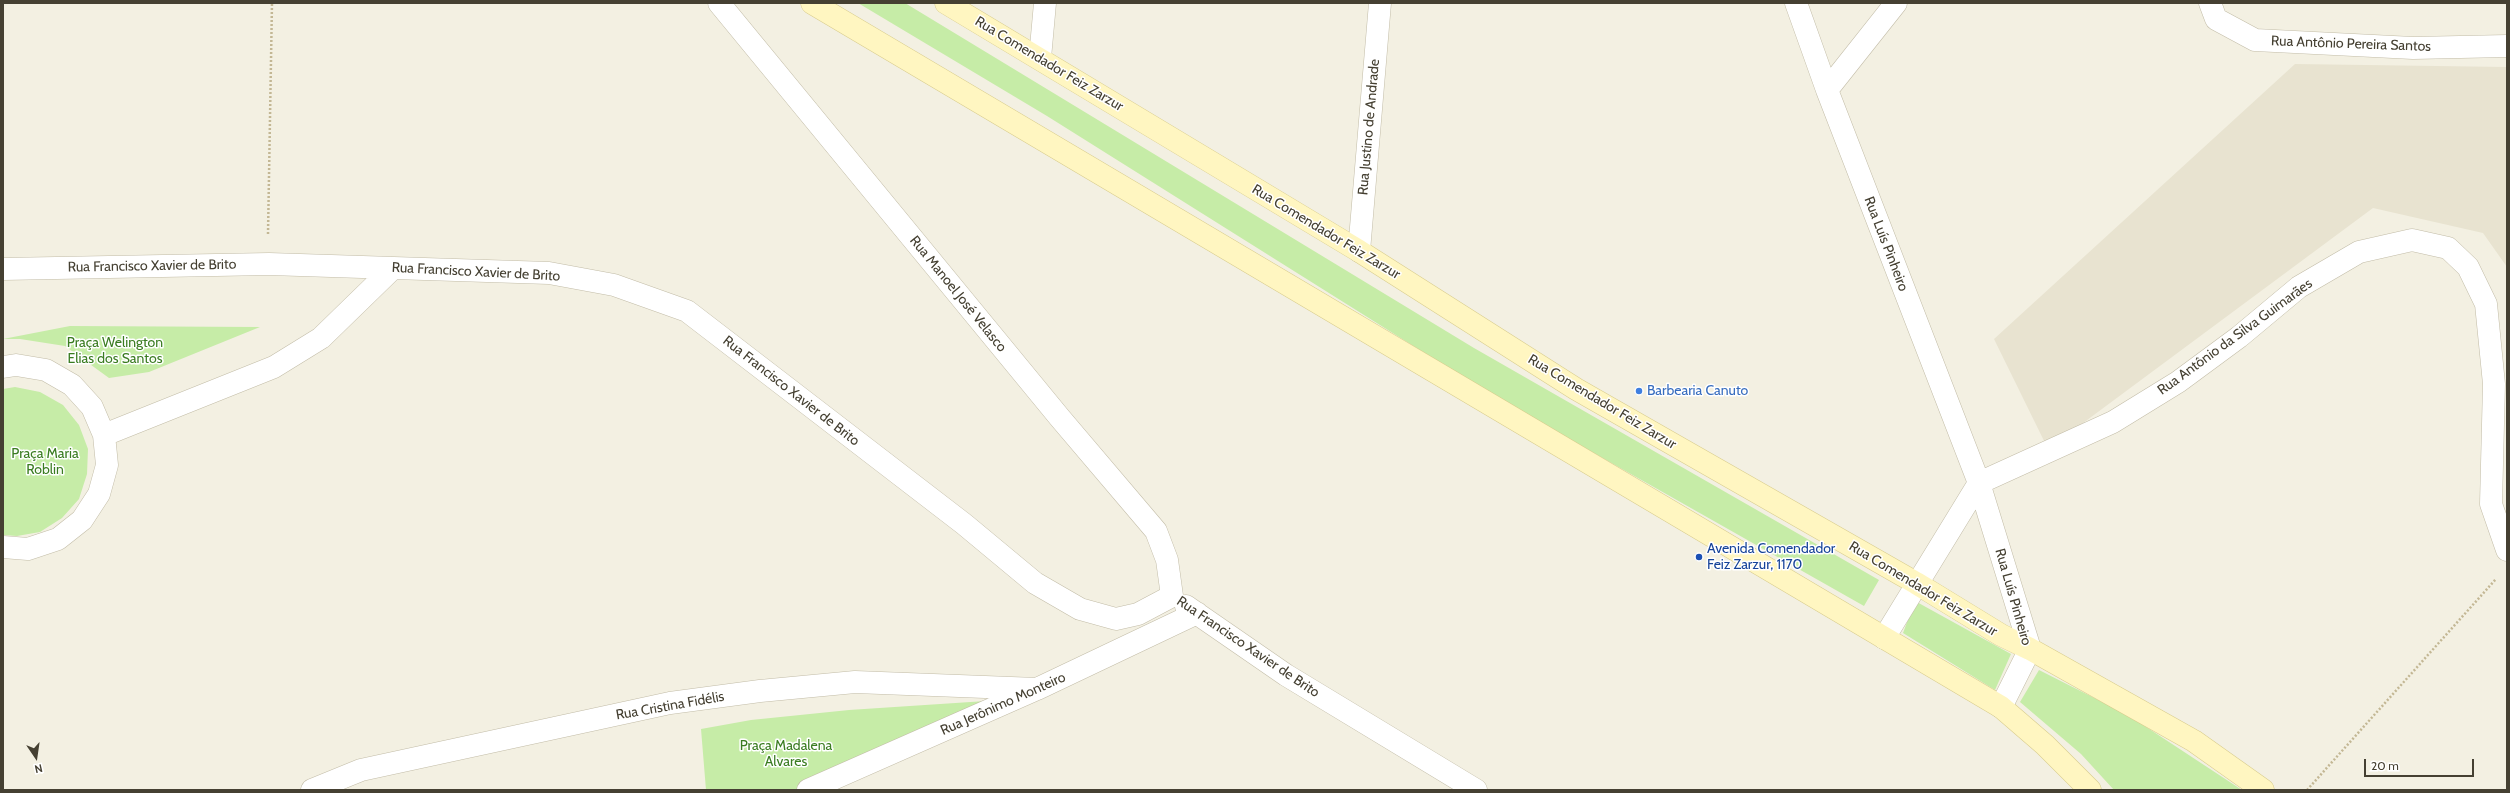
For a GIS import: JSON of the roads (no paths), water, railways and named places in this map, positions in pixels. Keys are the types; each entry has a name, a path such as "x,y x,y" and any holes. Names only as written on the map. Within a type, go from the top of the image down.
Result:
{"main road":[{"path":"812,3 2001,707 2044,745 2090,790"},
{"name":"Rua Comendador Feiz Zarzur","path":"946,3 1040,58 1359,251 1576,389 1916,583 2001,635 2030,649 2194,742 2263,790"}],"street":[{"name":"Rua Manoel José Velasco","path":"719,3 1055,412 1156,531 1167,560 1172,596"},
{"path":"1040,58 1045,3"},
{"name":"Rua Justino de Andrade","path":"1359,251 1380,3"},
{"name":"Rua Luís Pinheiro","path":"1796,3 1827,90 1979,483 2030,649 2001,707"},
{"path":"1827,90 1896,3"},
{"name":"Rua Antônio Pereira Santos","path":"2210,3 2216,19 2255,40 2413,48 2507,46"},
{"name":"Rua Antônio da Silva Guimarães","path":"1979,483 2113,422 2178,382 2238,337 2299,287 2359,252 2412,240 2448,248 2468,266 2486,304 2494,384 2499,501 2507,550"},
{"name":"Rua Francisco Xavier de Brito","path":"3,269 269,264 549,273 614,285 687,311 964,524 1035,583 1080,609 1116,619 1138,614 1172,596 1450,785 1476,790"},
{"path":"104,434 274,367 321,338 394,268"},
{"path":"3,367 16,365 46,370 72,385 92,407 104,434 106,465 99,494 82,520 58,539 28,549 3,546"},
{"path":"1884,638 1916,583 1979,483"},
{"name":"Rua Jerônimo Monteiro","path":"808,790 1037,689 1197,613"},
{"name":"Rua Cristina Fidélis","path":"312,790 361,770 670,703 760,691 855,682 1037,689"}],"place":[{"name":"Barbearia Canuto","path":"1639,391"},
{"name":"Avenida Comendador Feiz Zarzur, 1170","path":"1699,557"}],"park label":[{"name":"Praça Welington Elias dos Santos","path":"115,352"},
{"name":"Praça Maria Roblin","path":"45,462"},
{"name":"Praça Madalena Alvares","path":"786,754"}]}
